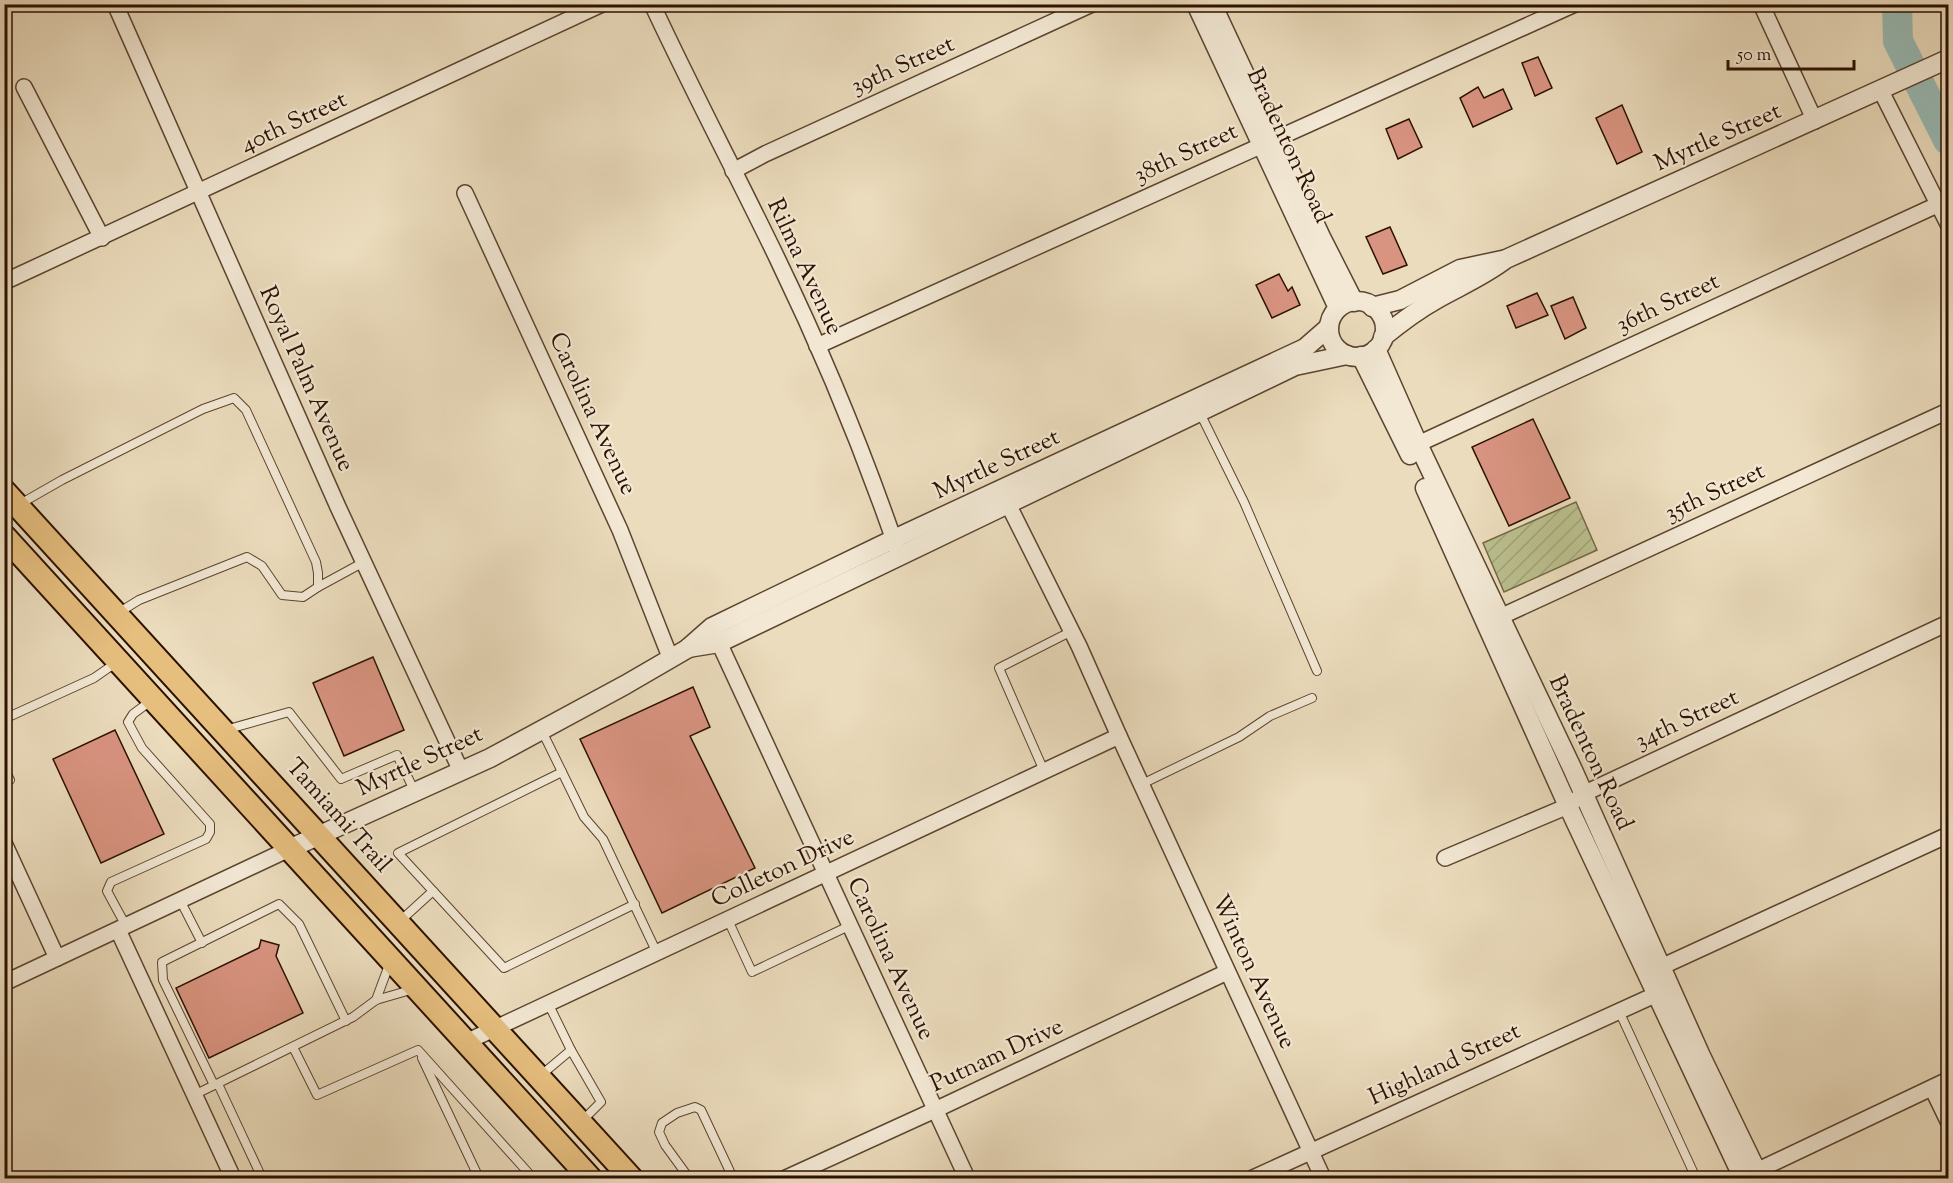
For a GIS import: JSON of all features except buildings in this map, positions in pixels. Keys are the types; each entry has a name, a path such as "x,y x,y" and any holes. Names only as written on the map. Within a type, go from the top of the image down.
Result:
{"main road":[{"name":"Tamiami Trail","path":"11,498 631,1179"},
{"path":"4,536 590,1179"}],"street":[{"path":"4,7 10,4"},
{"name":"40th Street","path":"4,282 602,4"},
{"name":"Rilma Avenue","path":"652,4 778,259 871,474 896,547"},
{"name":"39th Street","path":"733,171 776,149 1092,4"},
{"name":"Bradenton Road","path":"1196,4 1321,237 1346,305"},
{"name":"Bradenton Road","path":"1212,4 1269,142"},
{"name":"38th Street","path":"817,346 1575,4"},
{"path":"1761,4 1815,121"},
{"name":"Royal Palm Avenue","path":"118,5 364,562 460,769"},
{"name":"Myrtle Street","path":"1372,307 1400,300 1460,270 1506,259 1943,62"},
{"path":"24,87 102,238"},
{"path":"1886,88 1948,225"},
{"name":"Carolina Avenue","path":"465,193 620,530 670,657"},
{"name":"36th Street","path":"1418,444 1937,205"},
{"name":"Myrtle Street","path":"4,983 414,790 490,758 625,685 670,657 896,547 1200,413 1296,366 1367,349 1408,316 1488,273 1506,259"},
{"path":"1329,327 1332,315 1346,305 1362,302 1372,307"},
{"name":"Bradenton Road","path":"1367,349 1384,325 1382,317 1372,307"},
{"name":"Bradenton Road","path":"1329,327 1331,341 1337,348 1367,349"},
{"name":"Myrtle Street","path":"1005,497 1305,348 1329,327"},
{"name":"Bradenton Road","path":"1367,349 1418,444 1583,794 1661,967 1748,1177"},
{"name":"Bradenton Road","path":"1367,349 1412,458 1568,806 1657,994 1748,1177"},
{"name":"35th Street","path":"1500,617 1948,411"},
{"name":"Winton Avenue","path":"1005,497 1072,631 1323,1179"},
{"name":"34th Street","path":"1445,858 1568,806 1583,794 1948,623"},
{"name":"Carolina Avenue","path":"716,635 967,1179"},
{"name":"Colleton Drive","path":"466,1042 1119,736"},
{"path":"1661,967 1948,835"},
{"path":"4,843 57,958"},
{"path":"122,928 233,1179"},
{"name":"Putnam Drive","path":"786,1179 1227,972"},
{"name":"Highland Street","path":"1253,1179 1657,994"},
{"path":"1748,1177 1948,1080"},
{"path":"1932,1088 1948,1121"}],"lane":[{"path":"11,498 62,480 203,409 234,398 246,410 316,562 318,587"},
{"path":"1200,413 1244,502 1317,671"},
{"path":"117,614 139,600 247,557 261,566 282,595 303,597 364,562"},
{"path":"1044,771 999,668 1072,631"},
{"path":"4,719 94,678 118,661"},
{"path":"1142,784 1239,737 1270,716 1312,698"},
{"path":"122,928 107,891 111,882 206,839 210,832 210,824 142,748 128,722 133,714 153,699"},
{"path":"224,731 289,712 341,779 397,755 414,790"},
{"path":"541,730 584,817 603,839 657,953"},
{"path":"4,768 10,780"},
{"path":"562,772 398,853 504,968 635,904"},
{"path":"399,922 433,891"},
{"path":"180,900 202,943"},
{"path":"262,1179 163,980 162,962 279,904 298,924 346,1021"},
{"path":"728,920 752,972 849,926"},
{"path":"376,1000 391,960"},
{"path":"194,1095 346,1021 376,1000 416,989"},
{"path":"548,1003 571,1050 601,1102 580,1122"},
{"path":"1618,1010 1696,1179"},
{"path":"293,1047 317,1095 418,1050"},
{"path":"418,1050 479,1179"},
{"path":"418,1050 533,1179"},
{"path":"538,1077 571,1050"},
{"path":"688,1179 664,1145 659,1132 662,1123 677,1113 695,1107 701,1110 733,1179"}],"green space":[{"path":"1576,502 1597,550 1504,592 1483,543"}],"waterway":[{"path":"1897,4 1898,41 1948,140"}]}
